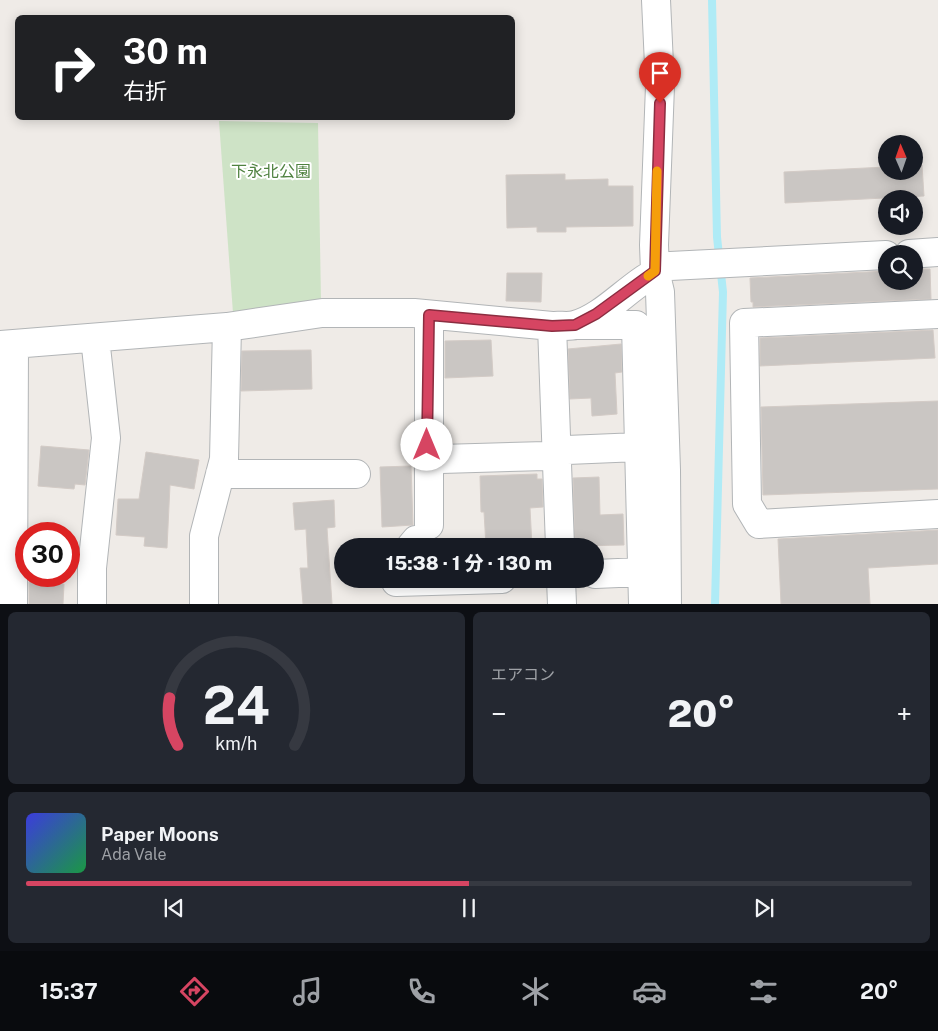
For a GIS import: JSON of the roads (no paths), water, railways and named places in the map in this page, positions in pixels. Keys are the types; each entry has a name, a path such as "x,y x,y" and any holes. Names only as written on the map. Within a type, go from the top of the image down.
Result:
{"street":[{"path":"643,604 636,325 646,277 660,86 656,0"},
{"path":"923,253 938,252"},
{"path":"563,325 596,314 646,277 670,266 878,255"},
{"path":"646,277 660,292 666,470 667,604"},
{"path":"13,604 7,542 7,345 227,327 322,313 429,315 563,325 636,325"},
{"path":"938,314 744,323 747,504 759,524 938,514"},
{"path":"418,537 428,455 429,315"},
{"path":"560,538 556,453 563,325"},
{"path":"204,604 204,536 224,459 227,327"},
{"path":"92,604 92,568 106,438 95,338"},
{"path":"428,455 441,459 546,456 567,450 639,447"},
{"path":"220,474 356,474"},
{"path":"604,574 642,572"},
{"path":"561,588 562,604"}],"waterway":[{"path":"712,0 717,237 723,292 715,604"}],"park label":[{"name":"下永北公園","path":"271,171"}]}
